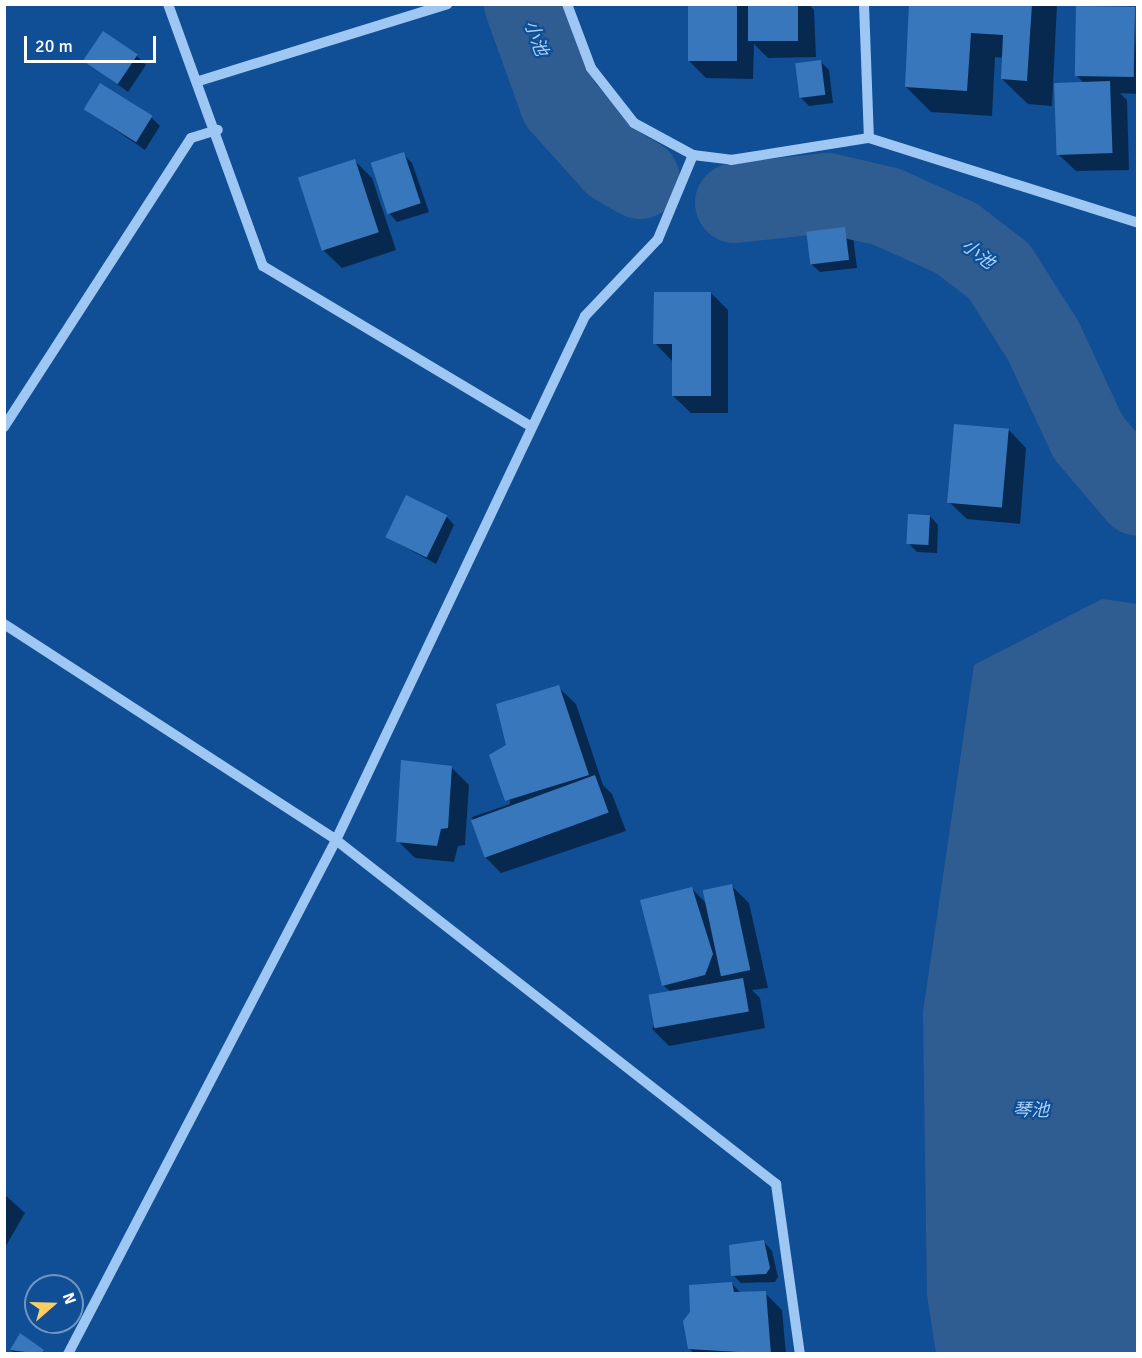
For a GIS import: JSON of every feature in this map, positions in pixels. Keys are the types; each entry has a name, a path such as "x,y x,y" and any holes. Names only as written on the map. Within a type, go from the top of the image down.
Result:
{"street":[{"path":"168,4 218,130 263,266 530,426"},
{"path":"199,81 447,4"},
{"path":"567,4 591,68 634,123 693,155 731,160 869,138 1137,223"},
{"path":"864,4 869,138"},
{"path":"4,427 191,138 218,130"},
{"path":"68,1353 336,840 530,426 585,316 658,239 693,155"},
{"path":"4,624 336,840 776,1184 800,1353"}],"water":[{"name":"琴池","path":"1102,599 1138,604 1137,1353 936,1353 927,1295 923,1012 974,665"}],"building":[{"path":"688,4 737,4 737,61 688,61"},
{"path":"748,4 798,4 798,41 748,41"},
{"path":"909,4 1032,4 1027,81 1001,79 1003,35 971,33 967,91 905,87"},
{"path":"1076,6 1135,7 1134,77 1075,76"},
{"path":"103,31 138,54 118,84 83,61"},
{"path":"821,60 825,95 799,98 795,63"},
{"path":"1110,81 1113,153 1057,155 1054,83"},
{"path":"100,83 153,116 136,142 84,109"},
{"path":"404,152 421,203 387,214 371,163"},
{"path":"355,159 379,232 322,251 298,178"},
{"path":"845,227 849,260 810,265 806,232"},
{"path":"654,292 711,292 711,396 672,396 672,344 653,344"},
{"path":"954,424 1009,429 1002,507 947,503"},
{"path":"406,495 447,515 427,557 385,537"},
{"path":"908,514 930,515 928,545 906,544"},
{"path":"559,685 589,775 505,801 489,755 506,745 496,704"},
{"path":"401,760 452,766 448,828 441,829 437,846 396,842"},
{"path":"595,775 609,813 485,858 471,820"},
{"path":"732,884 750,970 721,976 703,890"},
{"path":"692,887 713,954 705,975 662,986 640,900"},
{"path":"743,978 749,1011 654,1028 648,995"},
{"path":"764,1240 770,1268 766,1274 731,1276 729,1245"},
{"path":"732,1282 734,1292 766,1291 771,1354 688,1349 683,1321 690,1312 689,1285"},
{"path":"20,1333 44,1350 41,1354 10,1350"}],"waterway":[{"name":"小池","path":"524,4 560,104 614,164 640,179"},
{"name":"小池","path":"735,203 827,193 887,207 956,238 999,271 1043,340 1088,437 1138,496"}]}
